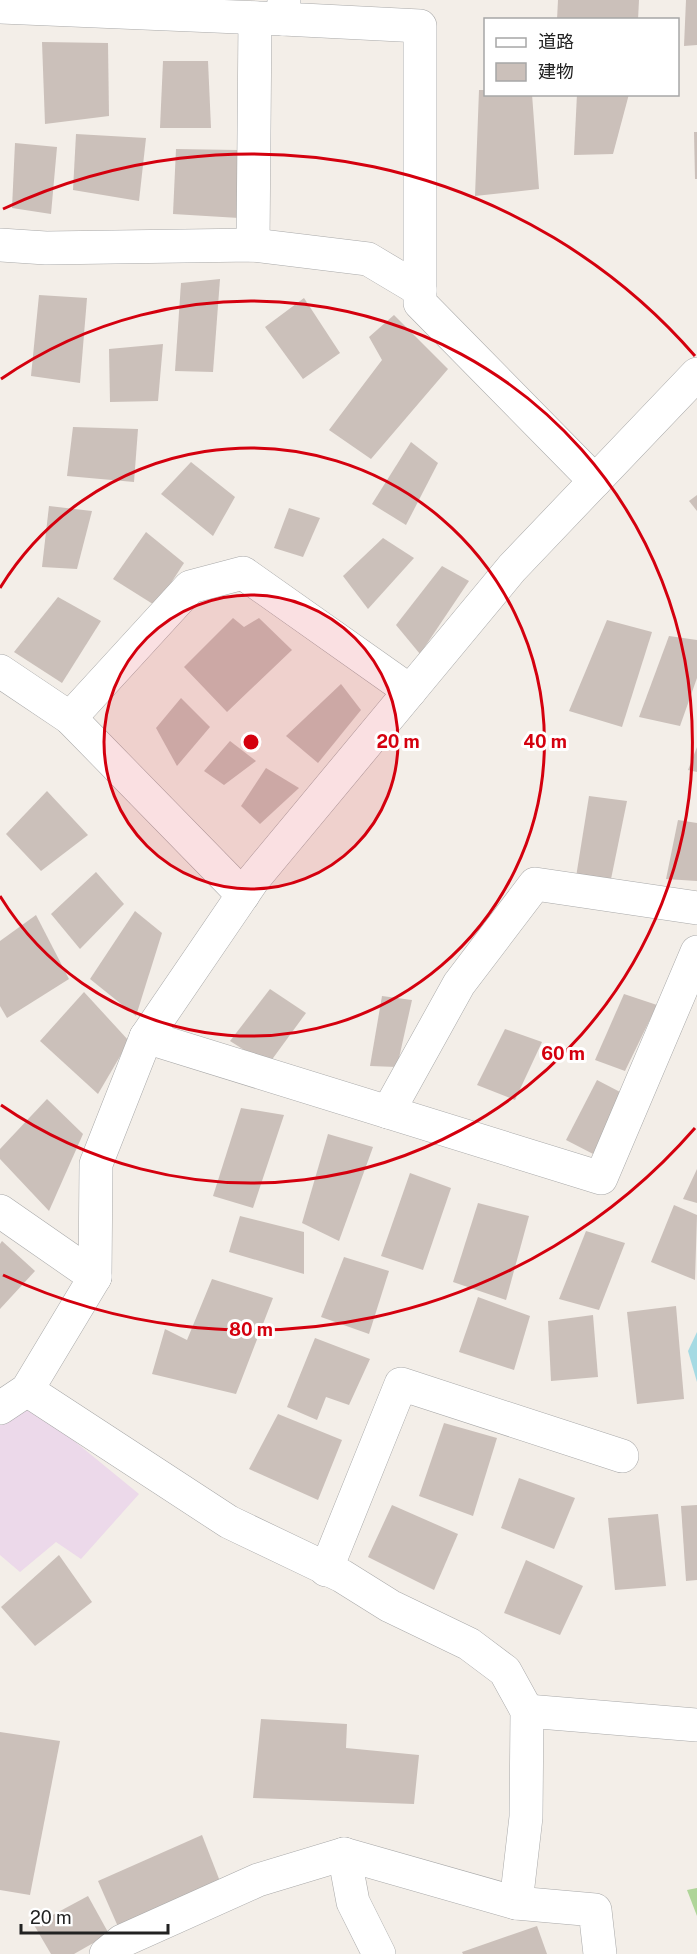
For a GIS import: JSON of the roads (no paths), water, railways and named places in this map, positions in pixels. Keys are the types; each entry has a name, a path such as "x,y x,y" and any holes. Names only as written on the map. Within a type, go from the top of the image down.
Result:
{"street":[{"path":"0,7 274,12 420,26 420,303 595,481"},
{"path":"253,245 274,12"},
{"path":"0,245 46,248 253,245 368,259 420,290"},
{"path":"0,1408 27,1390 95,1277 96,1164 146,1037 243,895 512,568 697,374"},
{"path":"70,718 190,587 243,573 410,691"},
{"path":"0,671 70,718 243,895"},
{"path":"388,1112 459,984 535,884 697,908"},
{"path":"146,1037 601,1178 697,952"},
{"path":"0,1211 95,1277"},
{"path":"326,1570 401,1384 622,1456"},
{"path":"27,1390 229,1522 342,1576 390,1606 468,1644 505,1671 527,1711 526,1817 516,1903"},
{"path":"527,1711 697,1725"},
{"path":"344,1854 353,1902 379,1954"},
{"path":"106,1954 122,1941 258,1880 344,1854 516,1903 595,1910 600,1954"}],"water":[{"path":"697,1332 697,1382 688,1351"}]}
